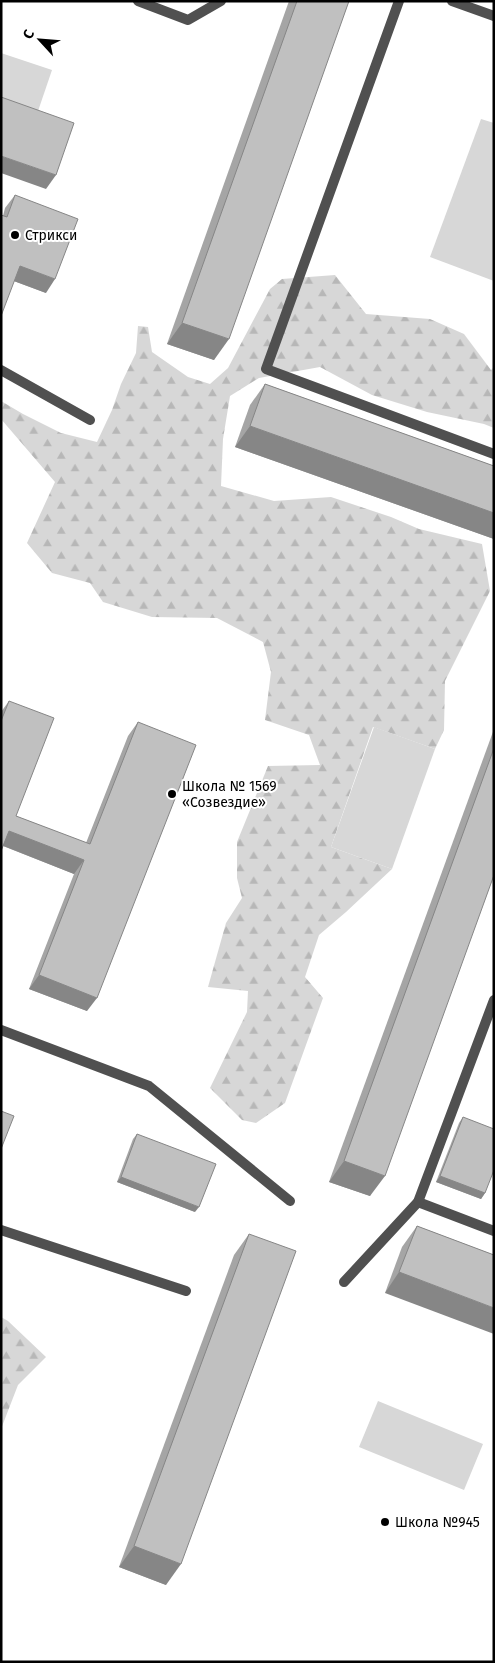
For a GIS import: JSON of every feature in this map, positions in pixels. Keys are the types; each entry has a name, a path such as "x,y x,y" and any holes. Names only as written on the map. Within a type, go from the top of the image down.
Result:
{"lane":[{"path":"138,1 188,20 221,1"},
{"path":"399,1 266,369 494,454"},
{"path":"452,1 494,16"},
{"path":"1,370 90,420"},
{"path":"344,1282 418,1202 494,1000"},
{"path":"1,1030 149,1086 290,1202"},
{"path":"418,1202 494,1230"},
{"path":"1,1230 186,1291"}],"green space":[{"path":"1,53 52,70 36,117 1,105"},
{"path":"481,119 494,123 494,281 430,257"},
{"path":"335,275 366,314 430,319 464,334 491,370 494,367 494,428 484,424 427,412 372,395 320,367 259,378 230,396 223,439 221,486 274,501 331,497 391,517 419,529 482,544 490,591 445,681 444,730 435,749 373,727 331,847 392,869 319,935 305,977 323,998 285,1103 256,1123 242,1120 210,1088 247,1012 248,991 208,987 226,923 242,898 237,878 237,842 268,766 320,765 309,735 265,720 271,672 263,642 217,618 152,617 103,602 90,583 52,573 27,543 55,482 1,419 1,401 61,433 97,442 136,353 138,326 148,327 152,352 188,377 210,384 228,368 270,289 282,279"},
{"path":"374,727 435,749 392,869 331,847"},
{"path":"1,1317 8,1321 46,1357 18,1385 1,1429"},
{"path":"378,1401 483,1444 464,1490 359,1447"}],"building":[{"path":"297,1 349,1 229,339 182,323"},
{"path":"1,97 74,123 56,175 1,156"},
{"path":"15,195 78,219 55,279 20,266 1,316 1,215 7,217"},
{"path":"265,384 494,466 494,513 250,426"},
{"path":"9,701 54,718 16,816 90,844 138,722 196,745 97,998 39,975 84,860 9,831 1,851 1,721"},
{"path":"494,748 494,875 385,1176 344,1161"},
{"path":"1,1111 14,1116 1,1149"},
{"path":"463,1117 494,1129 494,1170 485,1193 440,1176"},
{"path":"137,1134 216,1164 199,1207 121,1177"},
{"path":"417,1226 494,1255 494,1308 399,1272"},
{"path":"249,1234 296,1251 181,1564 134,1546"}],"place":[{"name":"Стрикси","path":"15,235"},
{"name":"Школа № 1569 «Созвездие»","path":"172,794"},
{"name":"Школа №945","path":"385,1522"}]}
